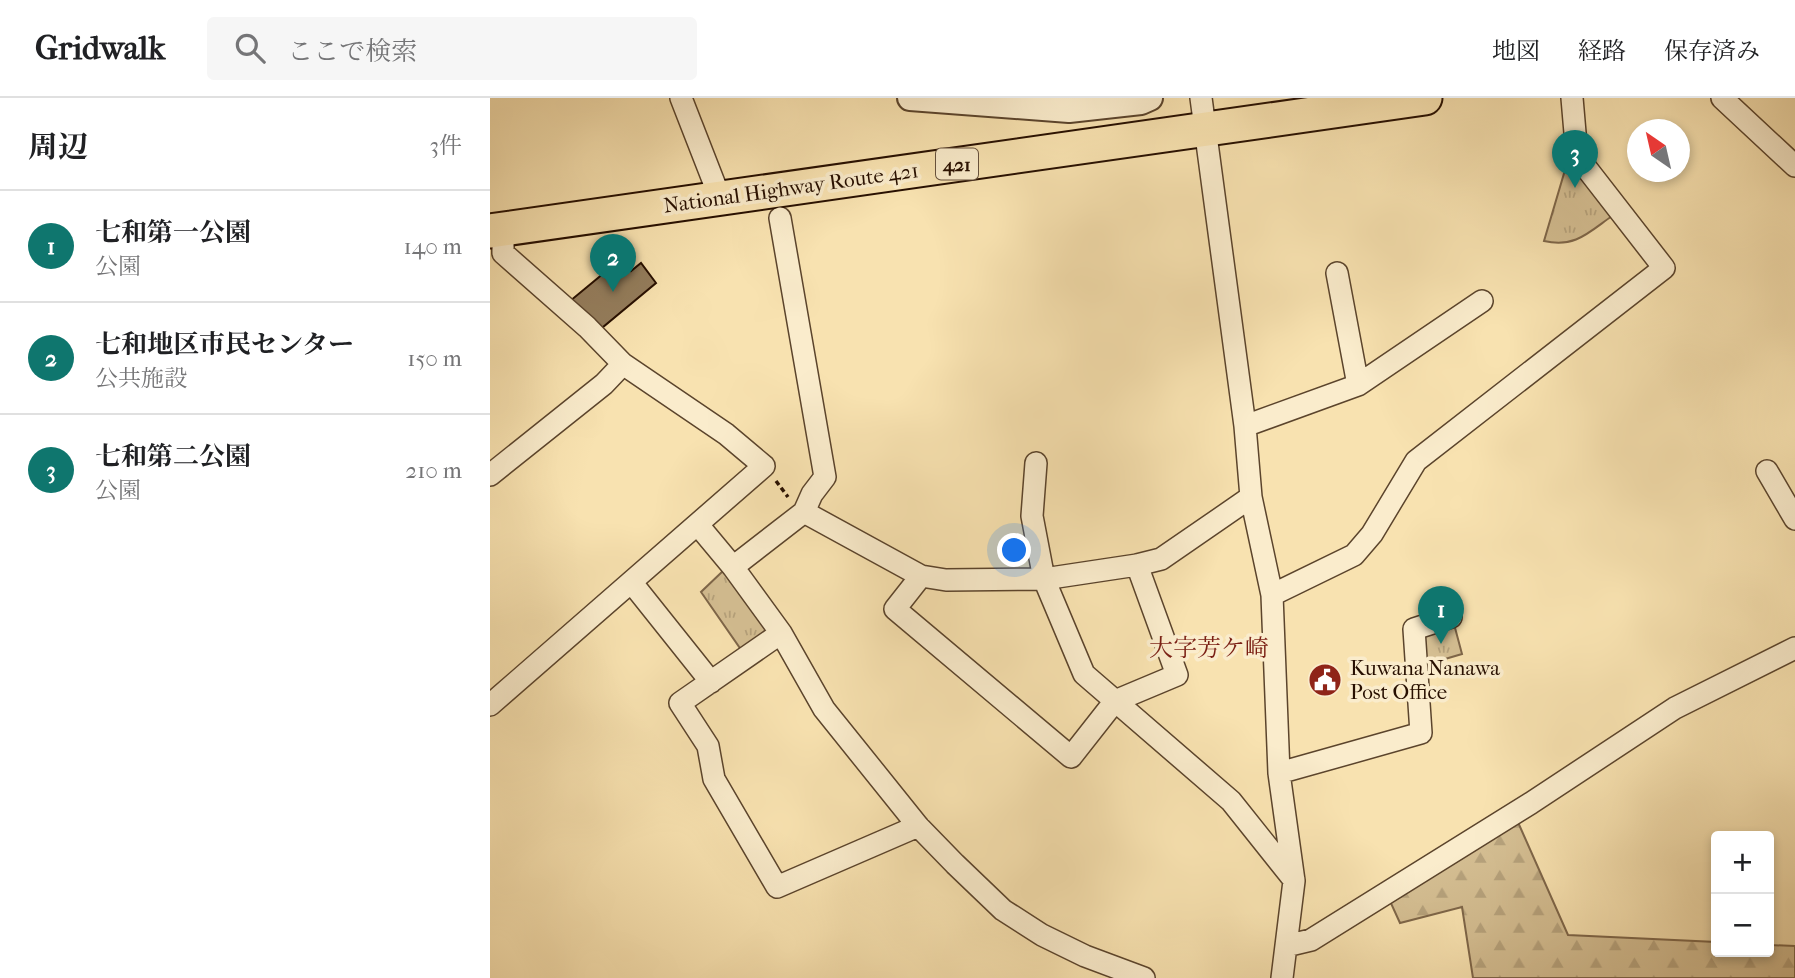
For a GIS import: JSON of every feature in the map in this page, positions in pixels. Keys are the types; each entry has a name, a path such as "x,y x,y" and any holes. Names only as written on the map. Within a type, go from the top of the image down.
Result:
{"highway":[{"name":"National Highway Route 421","path":"496,230 720,198 1203,113 1424,98"}],"street":[{"path":"681,98 720,198"},
{"path":"910,98 1069,110 1141,102 1150,98"},
{"path":"1272,595 1354,555 1373,534 1416,461 1664,268 1577,156 1572,98"},
{"path":"1722,98 1795,166"},
{"path":"1203,113 1245,426 1251,497 1272,595 1279,772 1294,881 1282,978"},
{"path":"733,568 803,513 812,494 825,477 780,218"},
{"path":"490,705 764,466 726,435 623,363 587,327 503,253 496,230"},
{"path":"1337,273 1358,385"},
{"path":"1245,426 1358,385 1482,301"},
{"path":"490,475 604,384 623,363"},
{"path":"1036,463 1032,516 1044,579 1084,674 1231,801 1294,881"},
{"path":"1767,471 1795,519"},
{"path":"803,513 921,576 946,580 1044,579 1161,559 1251,497"},
{"path":"698,525 781,633 824,709 918,826 1003,910 1042,935 1085,956 1135,975"},
{"path":"921,576 895,609 1071,757 1115,701 1177,675 1137,565"},
{"path":"632,583 710,682"},
{"path":"1279,772 1421,733 1413,629 1451,617"},
{"path":"781,633 680,703 708,746 714,779 777,887 918,826"},
{"path":"1286,946 1311,940 1531,803 1675,708 1795,648"},
{"path":"1101,978 1135,975"}],"path":[{"path":"764,466 803,513"}],"green space":[{"path":"1568,160 1612,216 1573,241 1544,241"},
{"path":"725,569 767,627 763,636 742,651 701,592"},
{"path":"1454,624 1462,654 1428,664 1420,634"},
{"path":"1517,820 1568,935 1711,942 1711,957 1774,957 1774,945 1795,946 1795,978 1473,978 1462,907 1400,923 1389,899"}],"building":[{"path":"621,259 631,271 641,263 656,283 597,332 570,301"}],"place":[{"name":"七和第二公園","path":"1575,188"},
{"name":"七和地区市民センター","path":"613,292"},
{"name":"七和第一公園","path":"1441,644"},
{"name":"Kuwana Nanawa Post Office","path":"1325,680"}],"district":[{"name":"大字芳ケ崎","path":"1209,648"}]}
